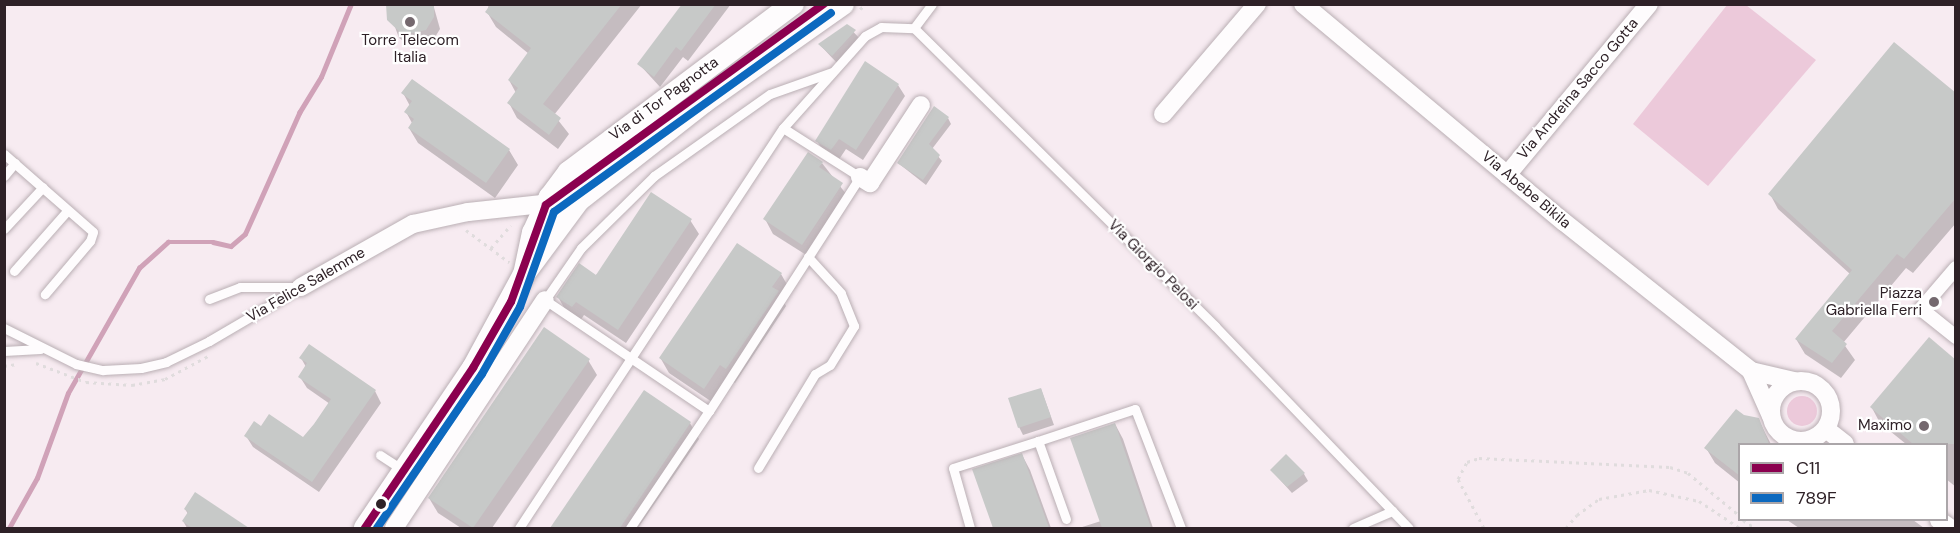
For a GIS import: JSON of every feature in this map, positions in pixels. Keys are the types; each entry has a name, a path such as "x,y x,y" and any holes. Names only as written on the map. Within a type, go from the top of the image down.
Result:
{"street":[{"name":"Via di Tor Pagnotta","path":"365,528 473,368 546,205 581,160 793,4"},
{"name":"Via di Tor Pagnotta","path":"517,269 579,200 695,109 843,4"},
{"path":"1163,114 1257,4"},
{"name":"Via Abebe Bikila","path":"1304,4 1507,174 1751,371 1794,381"},
{"name":"Via Andreina Sacco Gotta","path":"1507,174 1649,4"},
{"path":"860,177 870,183 921,105"},
{"name":"Via Felice Salemme","path":"301,287 413,224 468,212 579,200"},
{"path":"1956,268 1921,309 1956,337"},
{"path":"394,528 545,300"},
{"name":"Via Abebe Bikila","path":"1751,371 1772,416"},
{"path":"1794,381 1813,383 1828,396 1832,416 1826,429 1815,438 1796,441 1779,432 1772,416 1774,397 1794,381"},
{"path":"1826,429 1844,443"}],"lane":[{"name":"Via di Tor Pagnotta","path":"546,205 825,4"},
{"path":"519,528 783,128 832,72 873,31 881,27 914,28 932,4"},
{"name":"Via Giorgio Pelosi","path":"914,28 1215,326 1409,528"},
{"path":"708,411 545,300 581,248 654,176 770,94 832,72"},
{"path":"630,528 860,177 783,128"},
{"path":"4,154 93,232 93,237 45,294"},
{"path":"4,176 15,164"},
{"name":"Via di Tor Pagnotta","path":"579,200 590,175"},
{"path":"4,229 43,187"},
{"path":"14,271 68,210"},
{"path":"758,468 815,374 830,365 854,326 841,293 808,257"},
{"path":"209,299 240,287 301,287"},
{"name":"Via Felice Salemme","path":"4,328 40,349 82,366 118,371 173,358 301,287"},
{"name":"Via Felice Salemme","path":"4,351 40,349"},
{"path":"970,528 952,468 1135,409 1181,528"},
{"path":"1038,441 1066,519"},
{"path":"380,455 404,471"},
{"path":"1353,528 1392,511"}],"path":[{"path":"491,248 512,223"},
{"path":"463,228 517,269"},
{"path":"4,366 33,362 69,378 86,382 149,383 181,372 215,352"},
{"path":"1484,528 1458,479 1467,462 1479,459 1670,467 1688,473 1738,514"},
{"path":"1566,528 1577,515 1599,499 1649,490 1676,493 1710,506 1740,528"}],"shaded area":[{"path":"1727,5 1746,5 1816,60 1708,186 1633,124"},
{"path":"1802,396 1813,400 1817,411 1813,422 1802,426 1791,422 1787,411 1791,400"}],"building":[{"name":"Torre Telecom Italia","path":"386,4 434,4 434,17 426,30 403,35 387,20"},
{"path":"491,4 622,4 543,104 561,118 549,135 507,103 518,88 508,80 531,48 485,12"},
{"path":"682,4 716,4 681,51 676,47 654,77 637,64"},
{"path":"847,24 856,30 832,56 818,44"},
{"path":"1894,42 1956,93 1956,198 1904,259 1897,254 1832,331 1847,344 1832,363 1795,339 1852,270 1768,194"},
{"path":"865,61 899,84 856,150 839,139 831,150 815,141"},
{"path":"412,79 510,149 486,183 408,128 414,119 404,112 412,101 401,93"},
{"path":"934,106 949,117 929,144 940,155 923,180 897,163"},
{"path":"808,152 823,162 819,167 843,183 802,245 763,219"},
{"path":"651,192 692,219 618,330 576,302 572,307 556,297 579,263 596,275"},
{"path":"737,243 782,273 772,287 779,291 726,369 720,365 704,389 659,358"},
{"path":"544,327 590,359 473,528 428,498"},
{"name":"Maximo","path":"1929,337 1956,360 1956,444 1912,443 1870,407"},
{"path":"309,344 376,390 312,482 244,436 254,421 261,426 269,414 303,437 314,424 331,399 298,377 307,363 299,358"},
{"path":"1041,388 1051,417 1018,428 1008,398"},
{"path":"644,390 691,422 620,528 550,528"},
{"path":"1736,409 1744,415 1759,418 1769,443 1738,443 1738,474 1704,448"},
{"path":"1115,423 1151,528 1102,528 1070,438"},
{"path":"1022,453 1049,528 993,528 972,469"},
{"path":"1286,454 1305,473 1287,487 1270,470"},
{"path":"195,492 249,528 192,528 182,521 188,512 184,509"}],"waterway":[{"path":"9,528 37,478 68,393 139,268 168,242 213,242 231,246 245,234 299,113 321,77 351,4"}],"transit line":[{"name":"C11","path":"365,528 473,368 511,302 546,205 824,4"},
{"name":"789F","path":"377,528 482,374 520,307 554,212 831,13"}],"place":[{"name":"Torre Telecom Italia","path":"410,22"},
{"name":"Piazza Gabriella Ferri","path":"1934,302"},
{"name":"Maximo","path":"1924,426"}]}
